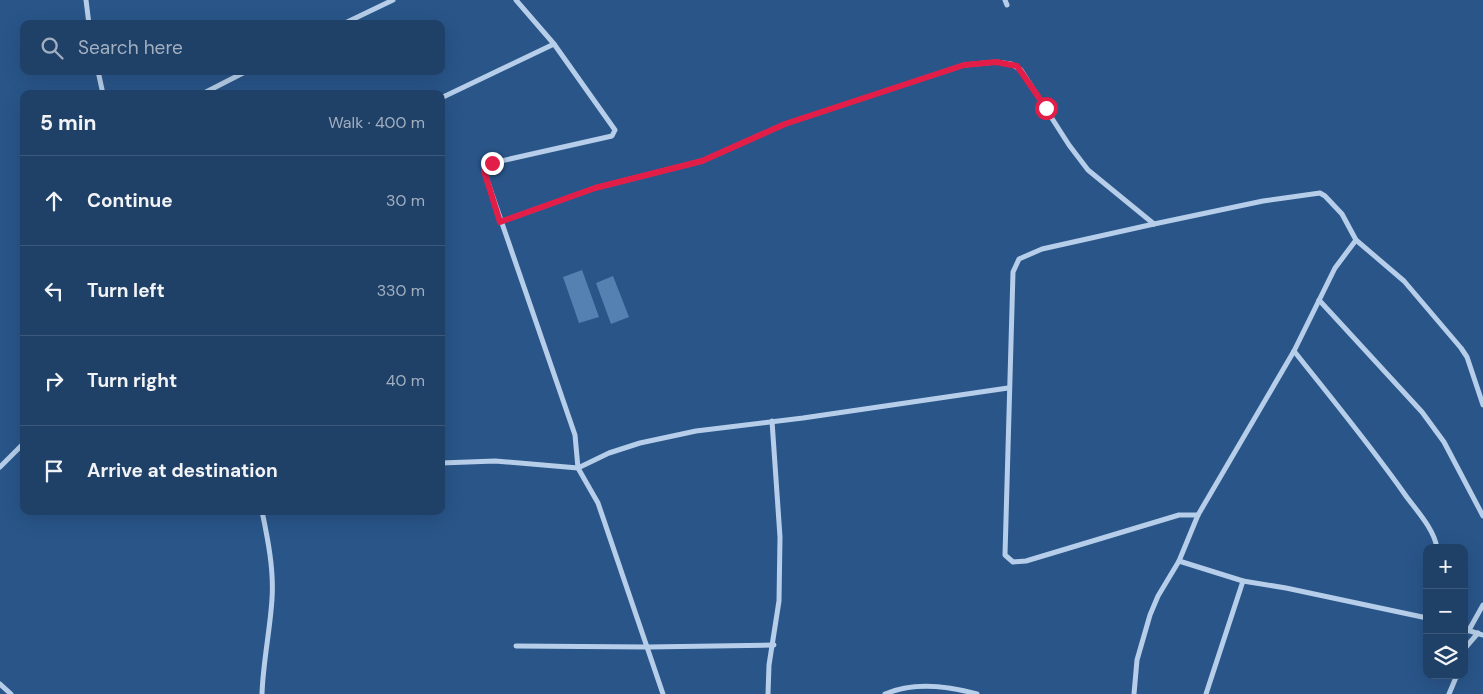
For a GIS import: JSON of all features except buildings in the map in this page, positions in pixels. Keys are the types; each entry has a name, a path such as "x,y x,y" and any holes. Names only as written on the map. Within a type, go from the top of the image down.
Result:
{"street":[{"path":"86,0 89,20"},
{"path":"351,20 393,0"},
{"path":"516,0 554,44 615,130 612,136 485,167 485,177 575,435 578,468 598,503 663,694"},
{"path":"445,96 554,44"},
{"path":"500,222 595,188 702,161 785,124 957,68 996,62 1011,64 1021,70 1068,145 1088,170 1154,224"},
{"path":"99,75 102,90"},
{"path":"210,90 239,75"},
{"path":"1198,515 1179,515 1026,561 1013,562 1008,559 1004,551 1008,388 1013,272 1018,259 1042,249 1154,224 1264,201 1317,193 1325,196 1342,214 1356,240 1404,281 1461,348 1467,357 1483,406"},
{"path":"1134,694 1137,660 1150,615 1179,561 1198,515 1294,351 1335,268 1356,240"},
{"path":"1319,300 1422,412 1444,442 1483,516"},
{"path":"1294,351 1389,472 1426,524 1436,544"},
{"path":"445,463 495,461 578,468 609,452 696,431 1008,388"},
{"path":"768,694 769,665 774,645 779,601 780,537 772,421"},
{"path":"0,467 20,447"},
{"path":"262,694 264,657 272,598 270,559 263,515"},
{"path":"1179,561 1243,581 1286,588 1423,617"},
{"path":"1206,694 1243,581"},
{"path":"1468,627 1483,605"},
{"path":"1468,631 1481,634"},
{"path":"1468,647 1481,634"},
{"path":"516,646 648,647 774,645"},
{"path":"1448,694 1455,679"},
{"path":"0,684 11,694"},
{"path":"885,694 914,687 954,689 977,694"}],"route":[{"path":"492,163 485,167 484,171 500,222 595,188 702,161 785,124 884,93 964,65 996,62 1017,66 1046,108"}]}
